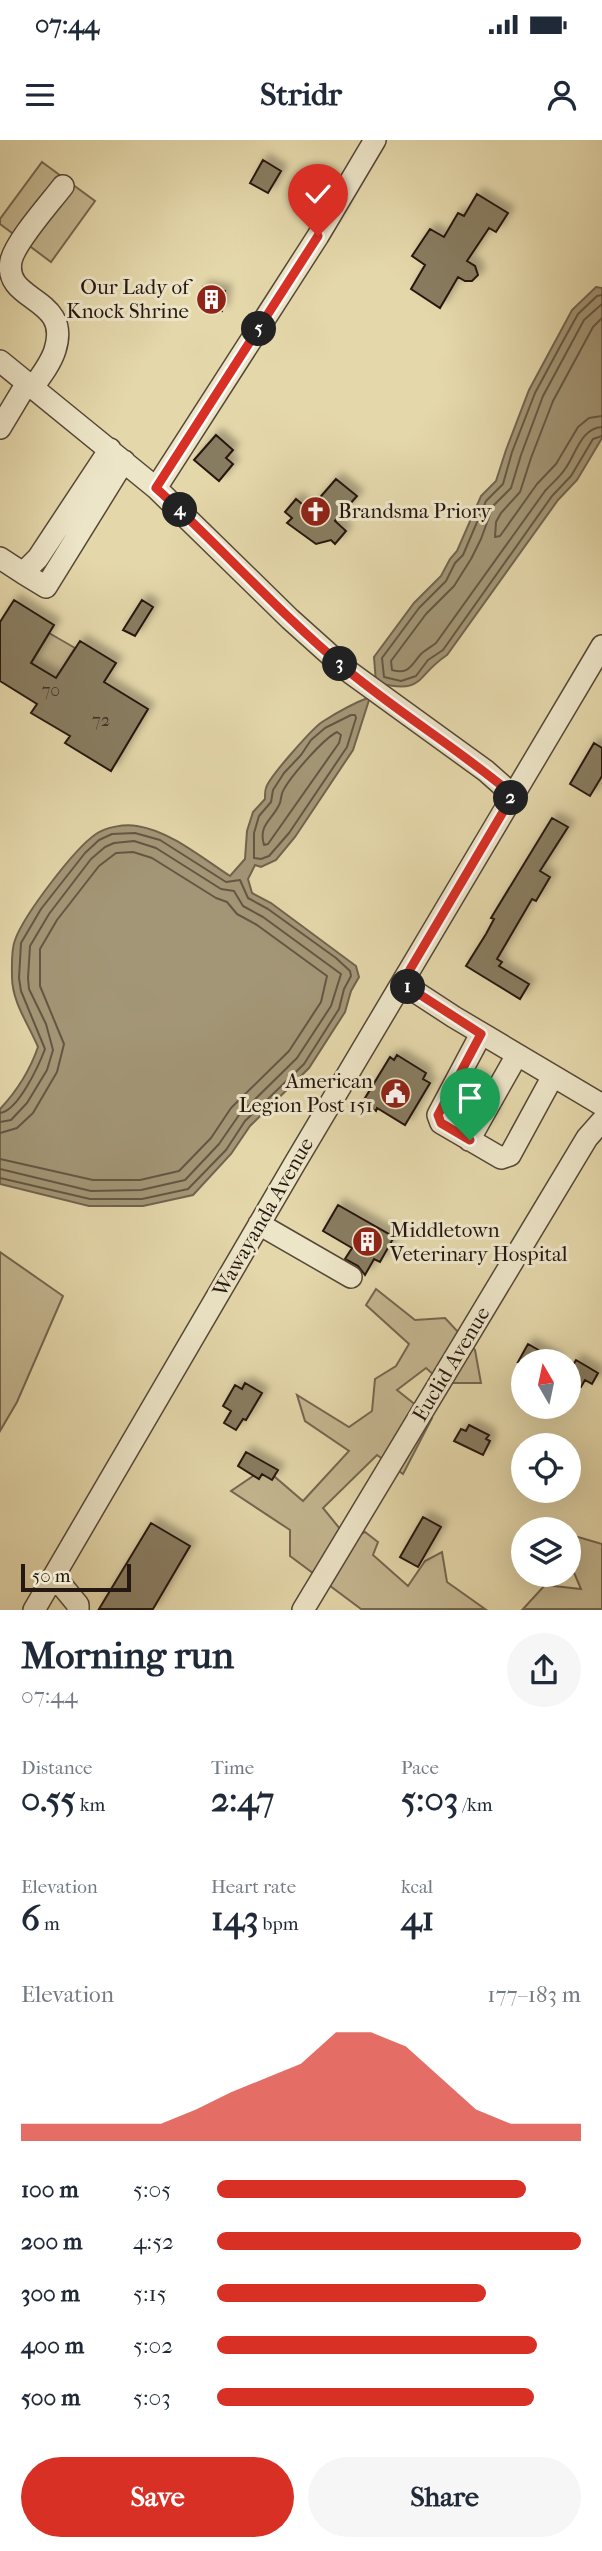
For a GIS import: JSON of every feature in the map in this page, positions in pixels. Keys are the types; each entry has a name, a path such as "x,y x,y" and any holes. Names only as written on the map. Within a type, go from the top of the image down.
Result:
{"street":[{"path":"156,488 318,236 375,140"},
{"path":"0,428 55,353 58,326 55,317 15,282 11,261 20,243 63,186"},
{"path":"0,361 156,488 338,662 394,706 486,771 513,795"},
{"path":"0,558 46,587 117,455"},
{"name":"Wawayanda Avenue","path":"34,1609 602,646"},
{"path":"402,983 481,1034 602,1105"},
{"path":"481,1034 438,1115 441,1123 470,1140 501,1158 510,1155 553,1076"},
{"path":"470,1140 517,1055"},
{"name":"Euclid Avenue","path":"303,1609 587,1138 602,1121"},
{"path":"259,1224 351,1277"},
{"path":"54,1576 78,1605 78,1609"}],"shaded area":[{"path":"42,162 95,201 51,262 0,224 0,219"},
{"path":"49,633 75,648 56,678 31,663"},
{"path":"0,1252 63,1296 17,1402 0,1431"},
{"path":"376,1289 415,1320 445,1318 475,1350 481,1383 443,1383 426,1368 397,1390 432,1418 403,1474 377,1455 323,1508 349,1540 365,1532 378,1542 373,1555 408,1586 425,1561 442,1552 447,1582 485,1609 361,1609 290,1556 290,1530 231,1491 256,1474 275,1477 303,1501 349,1451 305,1421 297,1395 349,1427 372,1411 375,1379 396,1366 409,1344 366,1305"},
{"path":"581,1538 602,1544 602,1609 523,1609 543,1587 581,1589"}],"water":[{"path":"596,287 602,288 602,438 577,480 558,500 447,655 418,682 411,685 376,683 374,657 414,603 441,576 457,551 481,496 496,481 529,390 572,310"},
{"path":"370,697 353,750 295,837 276,860 261,867 255,865 248,879 252,893 271,903 356,966 359,977 351,991 345,1012 309,1068 250,1126 231,1154 193,1195 143,1206 89,1206 0,1184 0,1109 22,1080 38,1047 15,995 12,977 13,949 28,915 51,883 75,853 96,834 127,825 162,833 230,876 245,859 247,831 253,812 265,799 266,788 275,774 322,722"}],"building":[{"path":"263,160 281,171 268,193 250,183"},
{"path":"477,194 508,213 496,232 489,228 467,261 475,266 478,275 472,281 458,277 440,308 411,289 425,265 412,256 430,229 444,237 458,213 464,216"},
{"name":"Our Lady of Knock Shrine","path":"203,287 225,291 222,311 200,307"},
{"path":"216,435 233,450 226,458 233,464 219,481 194,460"},
{"name":"Brandsma Priory","path":"336,479 357,496 335,521 346,531 335,544 331,540 316,544 287,523 292,518 285,512 296,499 309,510"},
{"path":"14,600 54,625 31,663 56,678 80,641 116,663 104,682 148,709 111,771 65,743 70,736 31,713 37,704 0,681 0,622"},
{"path":"142,600 153,607 135,636 123,630"},
{"path":"594,743 602,748 602,776 590,796 570,784"},
{"path":"552,818 568,827 540,871 550,877 536,901 532,899 497,959 502,962 499,966 529,984 520,999 466,966 494,919 491,918"},
{"name":"American Legion Post 151","path":"397,1055 426,1073 423,1079 430,1083 405,1125 377,1108 376,1111 362,1103 390,1057 394,1060"},
{"name":"Middletown Veterinary Hospital","path":"338,1205 394,1237 380,1262 374,1259 365,1275 358,1266 345,1259 352,1248 323,1231"},
{"path":"581,1363 598,1373 592,1384 585,1380 581,1387"},
{"path":"245,1383 262,1393 246,1420 243,1419 236,1430 224,1423 231,1411 223,1406 235,1385 242,1389"},
{"path":"469,1425 489,1435 486,1439 490,1441 483,1455 454,1441 461,1429 466,1431"},
{"path":"246,1452 278,1470 272,1480 262,1474 259,1479 238,1466"},
{"path":"423,1517 441,1527 418,1567 400,1557"},
{"path":"151,1523 190,1546 153,1609 99,1609"}],"place":[{"name":"Our Lady of Knock Shrine","path":"212,299"},
{"name":"Brandsma Priory","path":"315,511"},
{"name":"American Legion Post 151","path":"396,1093"},
{"name":"Middletown Veterinary Hospital","path":"367,1242"}],"route":[{"path":"318,236 156,488 195,523 290,619 348,671 486,771 513,795 402,983 481,1034 438,1115 441,1123 470,1140"}]}
